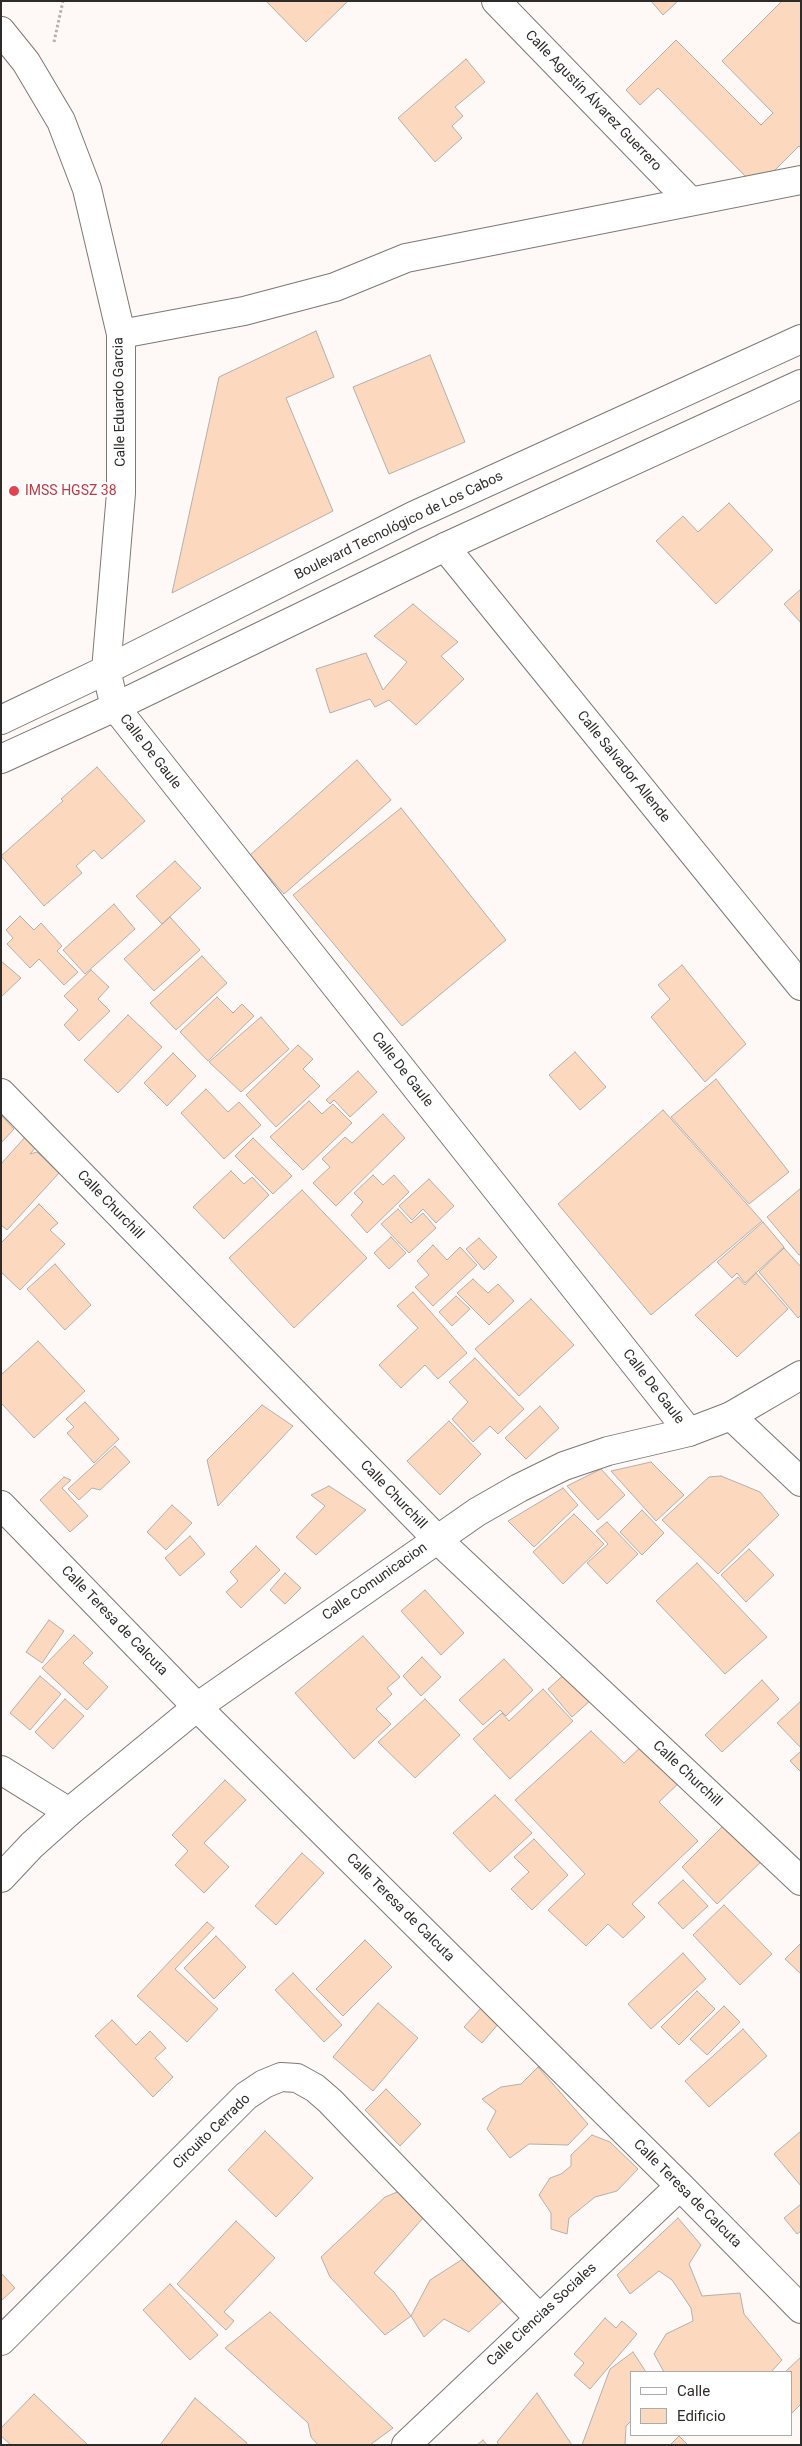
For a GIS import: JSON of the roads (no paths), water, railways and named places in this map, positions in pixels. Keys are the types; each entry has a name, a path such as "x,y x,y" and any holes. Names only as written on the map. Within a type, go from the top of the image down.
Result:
{"street":[{"name":"Calle Agustín Álvarez Guerrero","path":"496,1 690,201"},
{"name":"Calle Eduardo Garcia","path":"1,31 26,62 61,121 87,189 120,334 121,494 106,670 115,707"},
{"path":"120,334 244,312 335,287 406,258 801,180"},
{"name":"Boulevard Tecnológico de Los Cabos","path":"1,720 106,670 413,516 801,339"},
{"path":"1,760 115,707 445,547 801,384"},
{"name":"Calle Salvador Allende","path":"445,547 801,986"},
{"name":"Calle De Gaule","path":"115,707 689,1432"},
{"name":"Calle Churchill","path":"1,1093 437,1539 801,1881"},
{"name":"Calle Comunicacion","path":"1,1878 32,1845 69,1812 197,1707 437,1539 519,1488 564,1466 608,1451 689,1432 731,1416 801,1375"},
{"path":"731,1416 801,1482"},
{"name":"Calle Teresa de Calcuta","path":"1,1505 197,1707 680,2186 801,2309"},
{"path":"1,1770 69,1812"},
{"name":"Circuito Cerrado","path":"1,2341 246,2096 264,2084 281,2077 298,2078 315,2088 330,2101 538,2318"},
{"name":"Calle Ciencias Sociales","path":"406,2445 538,2318 680,2186"}],"place":[{"name":"IMSS HGSZ 38","path":"14,491"}]}
